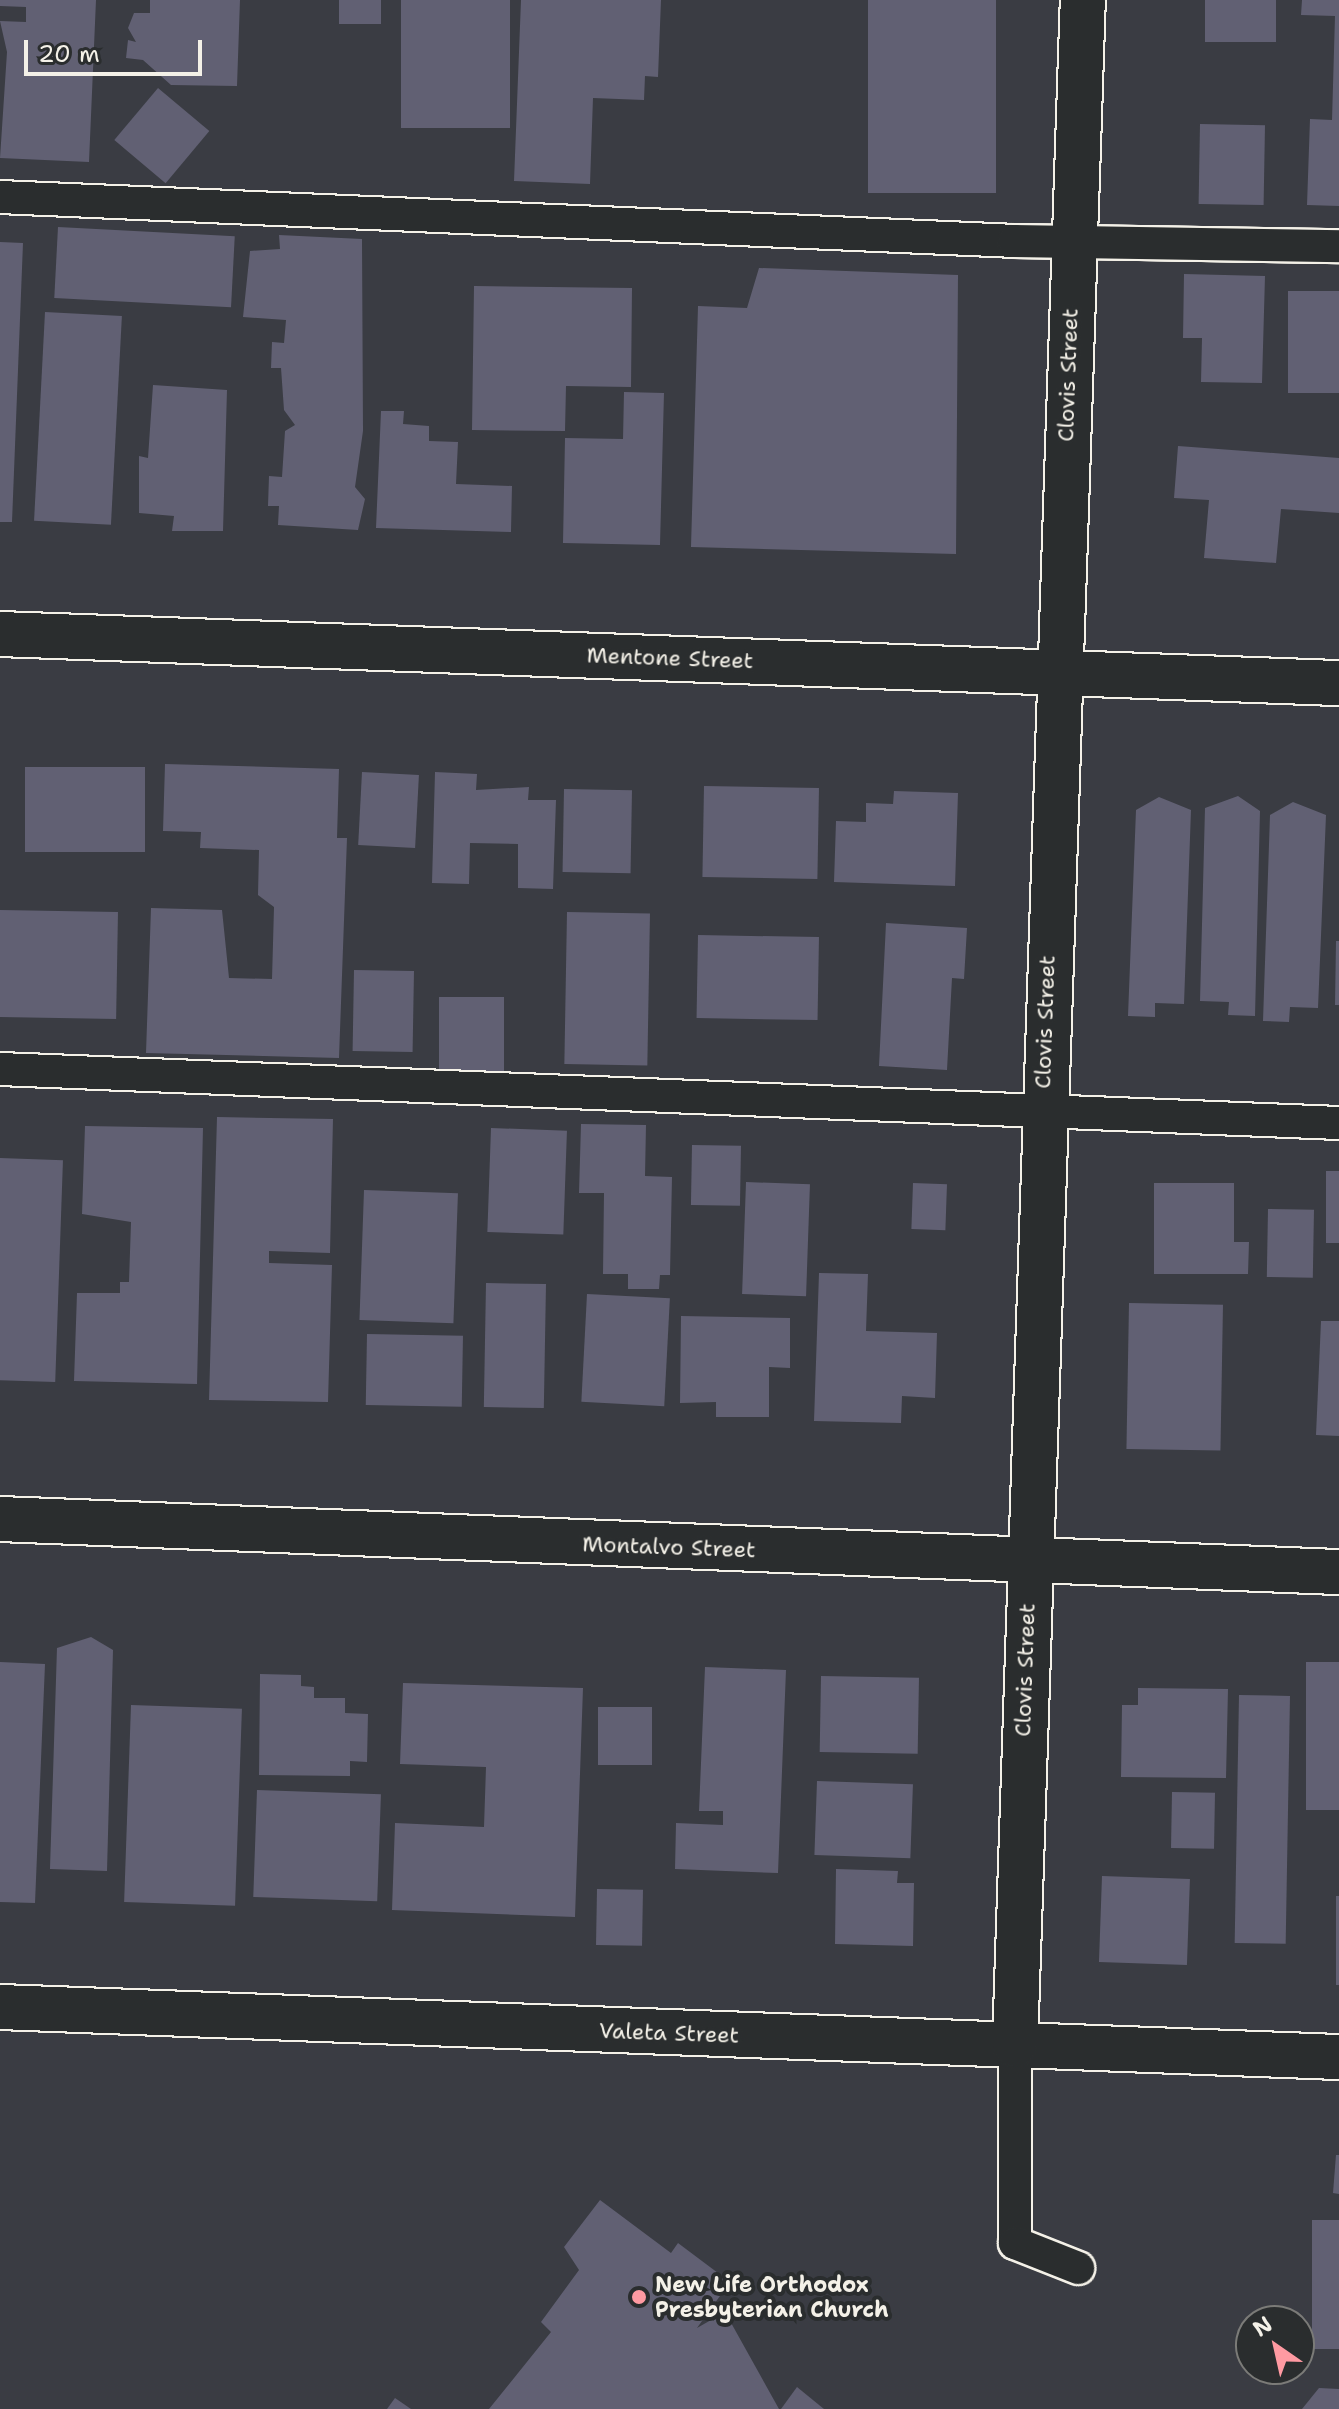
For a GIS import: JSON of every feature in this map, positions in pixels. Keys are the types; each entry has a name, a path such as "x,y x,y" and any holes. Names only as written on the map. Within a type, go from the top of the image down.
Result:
{"street":[{"name":"Clovis Street","path":"1015,2045 1042,1111 1083,0"},
{"name":"Mentone Street","path":"0,634 1339,683"},
{"name":"Montalvo Street","path":"0,1519 1339,1572"},
{"name":"Valeta Street","path":"0,2007 1339,2057"}],"lane":[{"path":"0,197 1073,239 1339,246"},
{"path":"0,1069 1339,1123"},
{"path":"1015,2045 1015,2243 1078,2268"}],"building":[{"path":"0,0 96,0 89,162 0,158 7,52 0,21 26,22 26,7 0,6"},
{"path":"150,0 240,0 237,86 171,85 143,60 126,58 128,40 136,42 128,28 134,13 150,13"},
{"path":"339,0 381,0 381,24 339,24"},
{"path":"401,0 510,0 510,128 401,128"},
{"path":"521,0 661,0 658,77 645,76 644,100 593,98 590,184 514,181"},
{"path":"868,0 996,0 996,193 868,193"},
{"path":"1205,0 1276,0 1276,42 1205,42"},
{"path":"1302,0 1339,0 1339,206 1307,205 1310,119 1332,120 1335,16 1301,15"},
{"path":"158,88 209,131 166,183 114,140"},
{"path":"1200,124 1265,125 1264,205 1199,204"},
{"path":"58,227 235,236 231,307 54,298"},
{"path":"279,235 362,239 363,431 355,487 365,499 358,530 278,525 279,506 268,506 269,476 282,477 285,431 295,425 284,410 281,368 271,368 272,342 284,343 286,320 243,317 250,251 280,249"},
{"path":"0,242 23,243 12,522 0,522"},
{"path":"759,268 958,275 956,554 691,547 698,306 747,308"},
{"path":"1184,274 1265,276 1262,383 1201,382 1202,338 1183,338"},
{"path":"474,286 632,288 631,387 566,386 565,431 472,430"},
{"path":"1288,291 1339,291 1339,393 1288,393"},
{"path":"45,312 122,316 111,525 34,521"},
{"path":"153,385 227,390 223,531 172,531 174,516 139,513 139,456 148,458"},
{"path":"624,392 664,393 660,545 563,543 565,438 623,439"},
{"path":"381,411 404,411 403,424 429,426 429,441 458,442 456,484 512,486 511,532 376,528"},
{"path":"1178,446 1339,458 1339,513 1281,509 1276,563 1204,558 1209,500 1174,498"},
{"path":"165,764 339,769 337,838 347,838 339,1058 146,1053 151,908 222,910 229,978 272,979 274,907 258,895 259,850 200,848 201,832 163,831"},
{"path":"25,767 145,767 145,852 25,852"},
{"path":"362,772 419,775 415,848 358,845"},
{"path":"435,772 477,774 476,790 529,787 528,800 556,800 553,889 518,888 518,844 470,843 469,884 432,883"},
{"path":"704,786 819,788 817,879 702,877"},
{"path":"564,789 632,790 631,873 563,872"},
{"path":"894,791 958,793 955,886 834,882 836,821 866,822 866,803 893,804"},
{"path":"1238,796 1260,811 1255,1016 1228,1015 1229,1002 1200,1001 1205,808"},
{"path":"1159,797 1191,810 1184,1004 1155,1003 1155,1017 1128,1016 1136,810"},
{"path":"1293,802 1326,815 1318,1008 1290,1007 1289,1022 1263,1021 1270,815"},
{"path":"0,910 118,912 116,1019 0,1017"},
{"path":"567,912 650,913 647,1065 564,1064"},
{"path":"886,923 967,928 964,979 952,978 947,1070 879,1066"},
{"path":"698,935 819,937 818,1020 697,1018"},
{"path":"1336,941 1339,941 1339,1005 1335,1005"},
{"path":"354,970 414,971 413,1052 353,1051"},
{"path":"439,997 504,997 504,1075 439,1075"},
{"path":"217,1117 333,1119 330,1253 269,1251 269,1263 332,1265 328,1402 209,1400"},
{"path":"581,1124 646,1125 645,1176 672,1177 670,1275 660,1275 659,1289 628,1289 628,1274 603,1274 604,1193 579,1193"},
{"path":"85,1126 203,1128 197,1384 74,1381 77,1293 120,1293 120,1282 129,1282 131,1222 82,1214"},
{"path":"491,1128 567,1131 563,1235 487,1232"},
{"path":"692,1145 741,1146 740,1206 691,1205"},
{"path":"0,1158 63,1160 55,1382 0,1380"},
{"path":"1326,1171 1339,1171 1339,1243 1326,1243"},
{"path":"746,1182 810,1184 806,1296 742,1294"},
{"path":"913,1183 947,1184 945,1230 911,1229"},
{"path":"1154,1183 1234,1183 1234,1242 1249,1242 1248,1274 1154,1274"},
{"path":"364,1190 458,1193 453,1323 359,1320"},
{"path":"1268,1209 1314,1210 1313,1278 1267,1277"},
{"path":"819,1273 868,1274 866,1331 937,1333 935,1398 902,1396 901,1423 814,1421"},
{"path":"486,1283 546,1284 544,1408 484,1407"},
{"path":"587,1294 670,1298 664,1406 581,1402"},
{"path":"1129,1303 1223,1305 1220,1451 1126,1449"},
{"path":"681,1316 790,1318 790,1368 769,1367 769,1417 716,1417 716,1402 680,1403"},
{"path":"1321,1321 1339,1321 1339,1436 1316,1435"},
{"path":"367,1334 463,1336 462,1407 366,1405"},
{"path":"91,1637 113,1650 107,1871 50,1869 57,1648"},
{"path":"0,1662 45,1664 35,1903 0,1902"},
{"path":"1306,1662 1339,1662 1339,1810 1306,1810"},
{"path":"705,1667 786,1670 778,1873 675,1869 676,1823 723,1825 723,1811 699,1811"},
{"path":"260,1674 301,1675 301,1686 314,1687 314,1698 345,1698 345,1713 368,1714 367,1762 350,1761 350,1776 259,1775"},
{"path":"821,1676 919,1678 918,1754 820,1752"},
{"path":"403,1683 583,1688 575,1917 392,1910 395,1823 484,1827 486,1767 400,1764"},
{"path":"1138,1688 1228,1689 1226,1778 1121,1777 1122,1705 1138,1705"},
{"path":"1239,1695 1290,1696 1286,1944 1235,1943"},
{"path":"131,1705 242,1709 235,1906 124,1902"},
{"path":"598,1707 652,1707 652,1765 598,1765"},
{"path":"817,1781 913,1784 910,1858 814,1855"},
{"path":"257,1790 381,1794 377,1901 253,1897"},
{"path":"1172,1792 1215,1793 1214,1849 1171,1848"},
{"path":"836,1869 898,1871 897,1883 914,1883 913,1946 835,1944"},
{"path":"1102,1876 1190,1879 1187,1965 1099,1962"},
{"path":"597,1889 643,1890 642,1946 596,1945"},
{"path":"1336,1896 1339,1896 1339,1985 1336,1985"},
{"path":"1336,2155 1339,2155 1339,2194 1333,2193"},
{"name":"New Life Orthodox Presbyterian Church","path":"600,2200 671,2253 678,2243 730,2282 697,2328 725,2312 779,2409 489,2409 551,2332 541,2322 579,2270 564,2247"},
{"path":"1312,2220 1339,2220 1339,2349 1315,2349"},
{"name":"New Life Orthodox Presbyterian Church","path":"797,2387 824,2409 781,2409"},
{"path":"1319,2388 1339,2389 1339,2409 1302,2409"},
{"path":"395,2398 411,2409 387,2409"}],"place":[{"name":"New Life Orthodox Presbyterian Church","path":"639,2297"}]}
